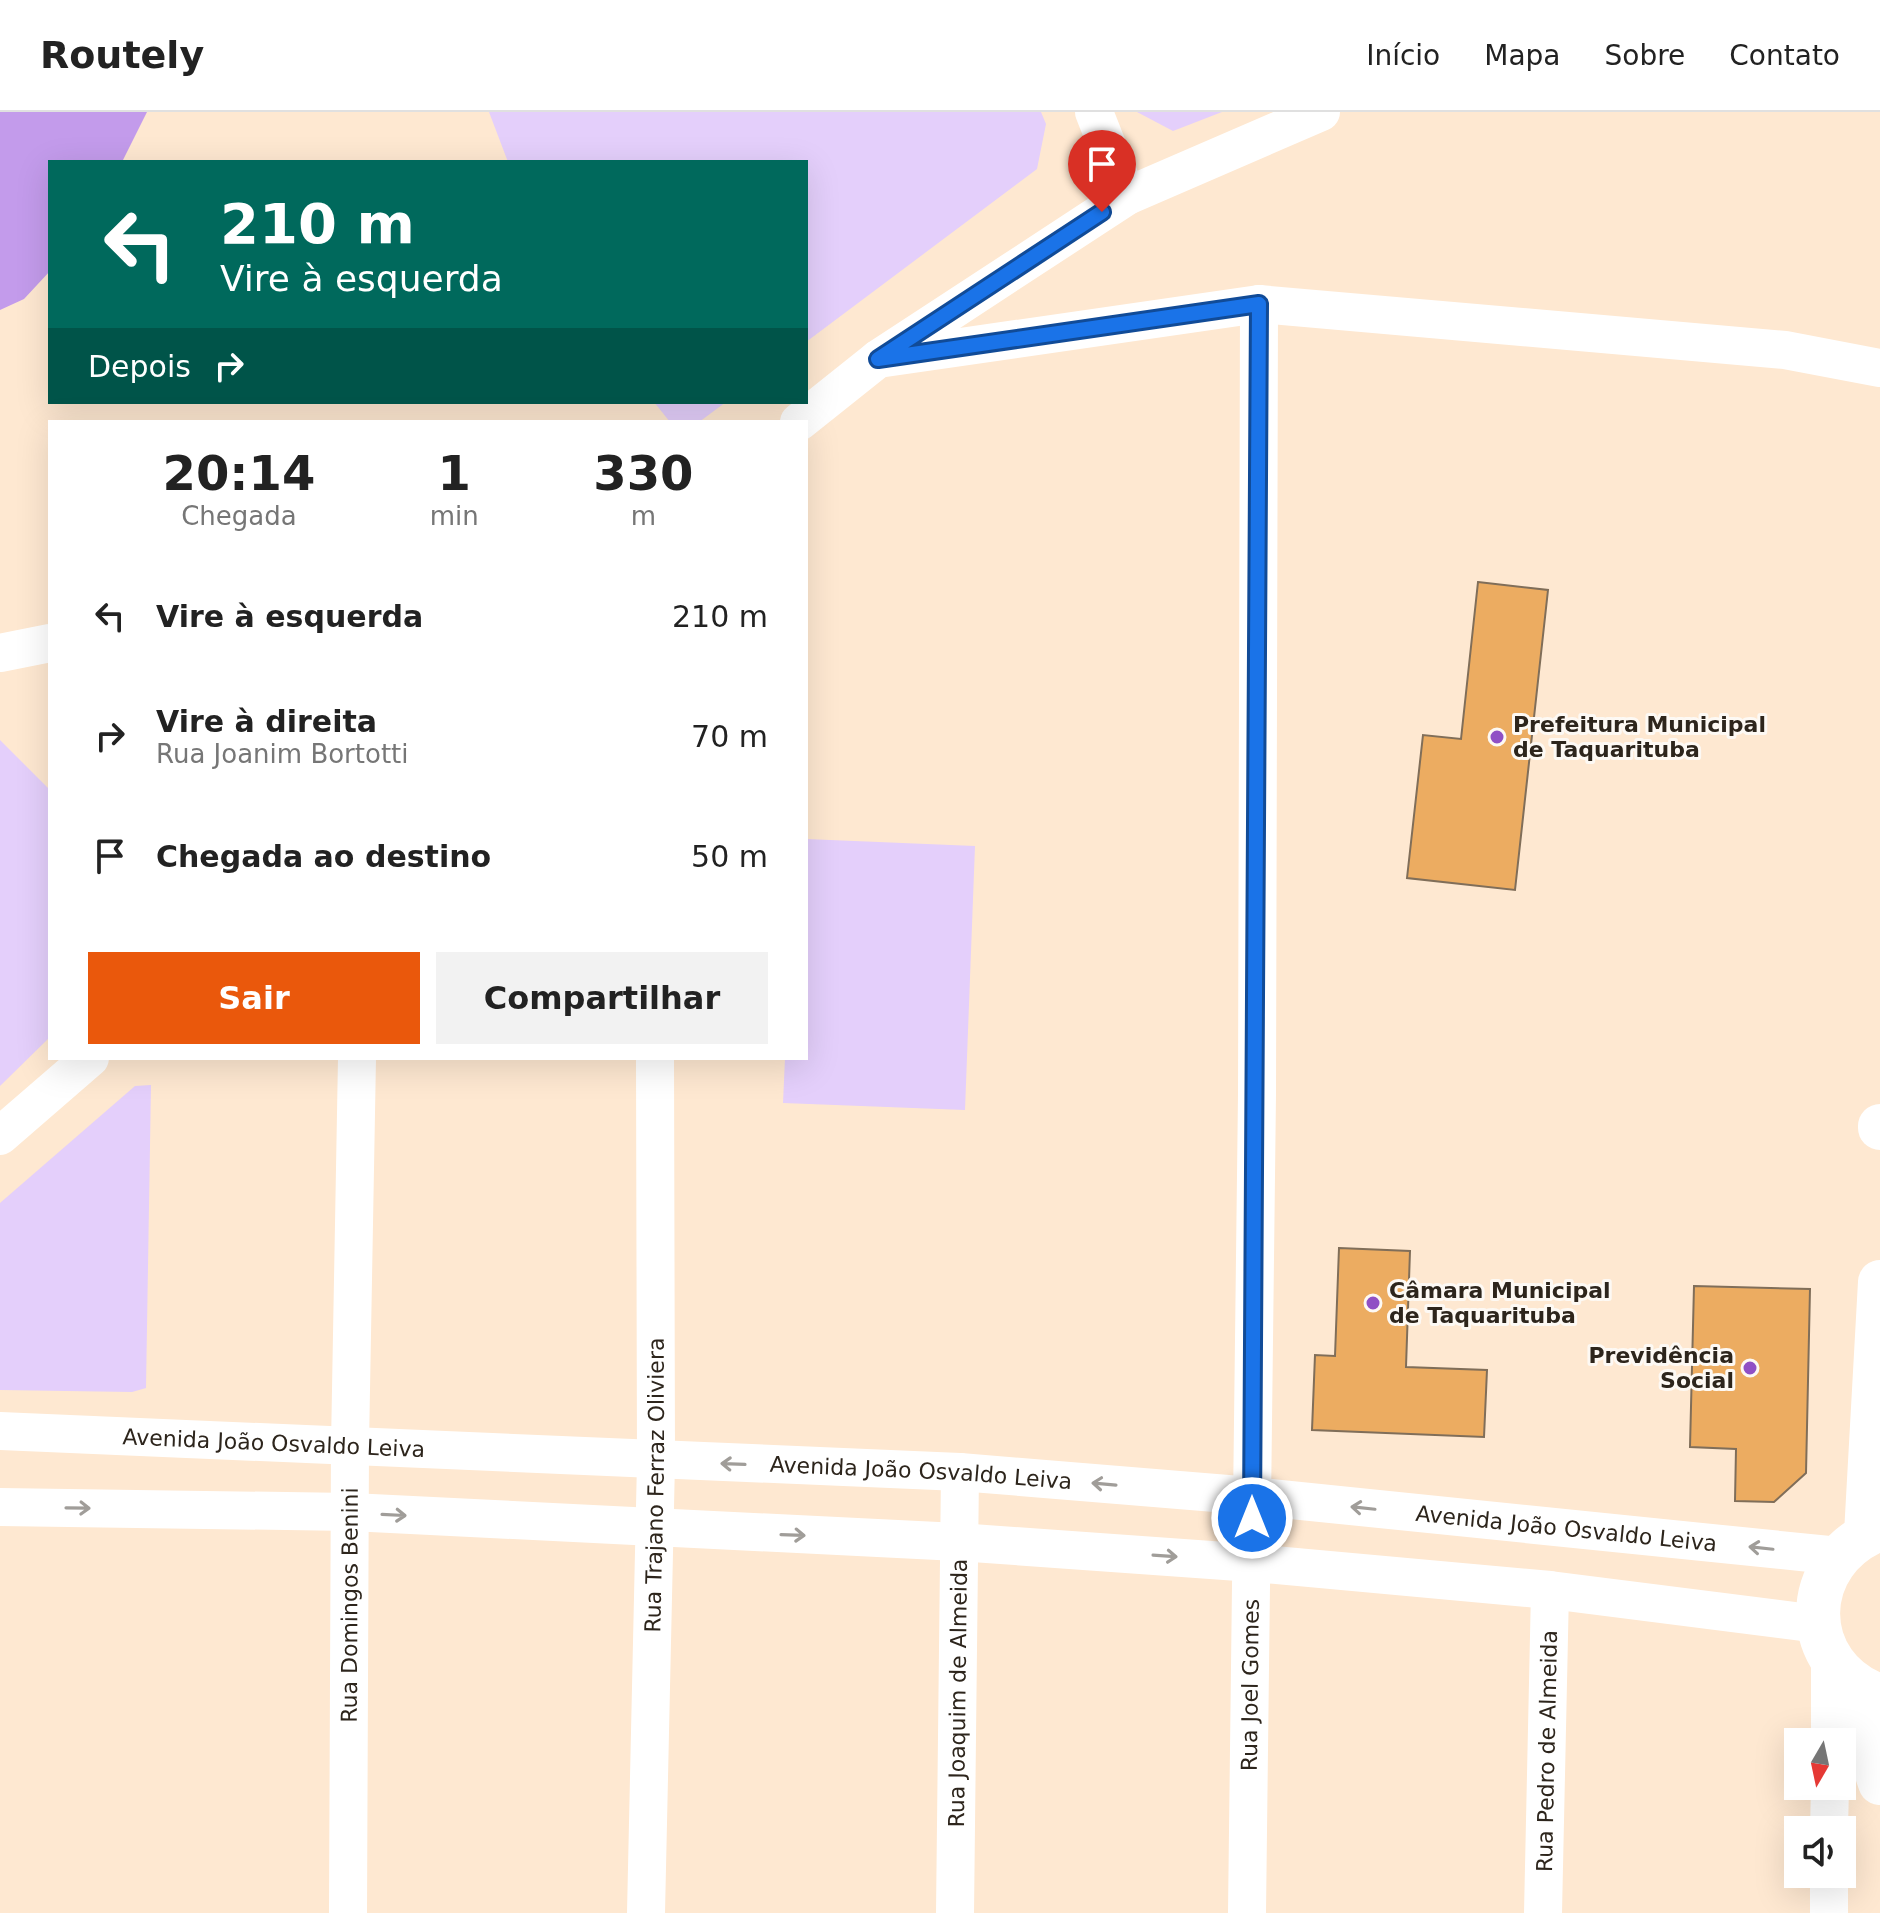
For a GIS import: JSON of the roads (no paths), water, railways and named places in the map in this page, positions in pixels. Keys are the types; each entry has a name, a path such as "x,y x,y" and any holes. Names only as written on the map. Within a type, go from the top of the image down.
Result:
{"street":[{"path":"1094,112 1127,196"},
{"path":"802,420 878,359 1127,196 1321,112"},
{"path":"878,359 1259,304 1785,350 1880,368"},
{"name":"Rua Joel Gomes","path":"1247,1913 1253,1563 1259,304"},
{"path":"0,653 48,643"},
{"path":"0,1136 88,1060"},
{"name":"Rua Domingos Benini","path":"348,1913 350,1445 357,1060"},
{"name":"Rua Trajano Ferraz Oliviera","path":"646,1913 652,1529 656,1462 655,1060"},
{"path":"1880,1282 1861,1540 1821,1588 1880,1783"},
{"name":"Avenida João Osvaldo Leiva","path":"0,1431 350,1445 656,1462 960,1472 1861,1540"},
{"name":"Rua Joaquim de Almeida","path":"955,1913 960,1472"},
{"path":"0,1507 351,1512 958,1542 1253,1563 1550,1590 1844,1664"},
{"name":"Rua Pedro de Almeida","path":"1543,1913 1550,1590"},
{"path":"1833,1728 1844,1664"},
{"path":"1829,1888 1829,1913"}],"place":[{"name":"Prefeitura Municipal de Taquarituba","path":"1497,737"},
{"name":"Câmara Municipal de Taquarituba","path":"1373,1303"},
{"name":"Previdência Social","path":"1750,1368"}]}
